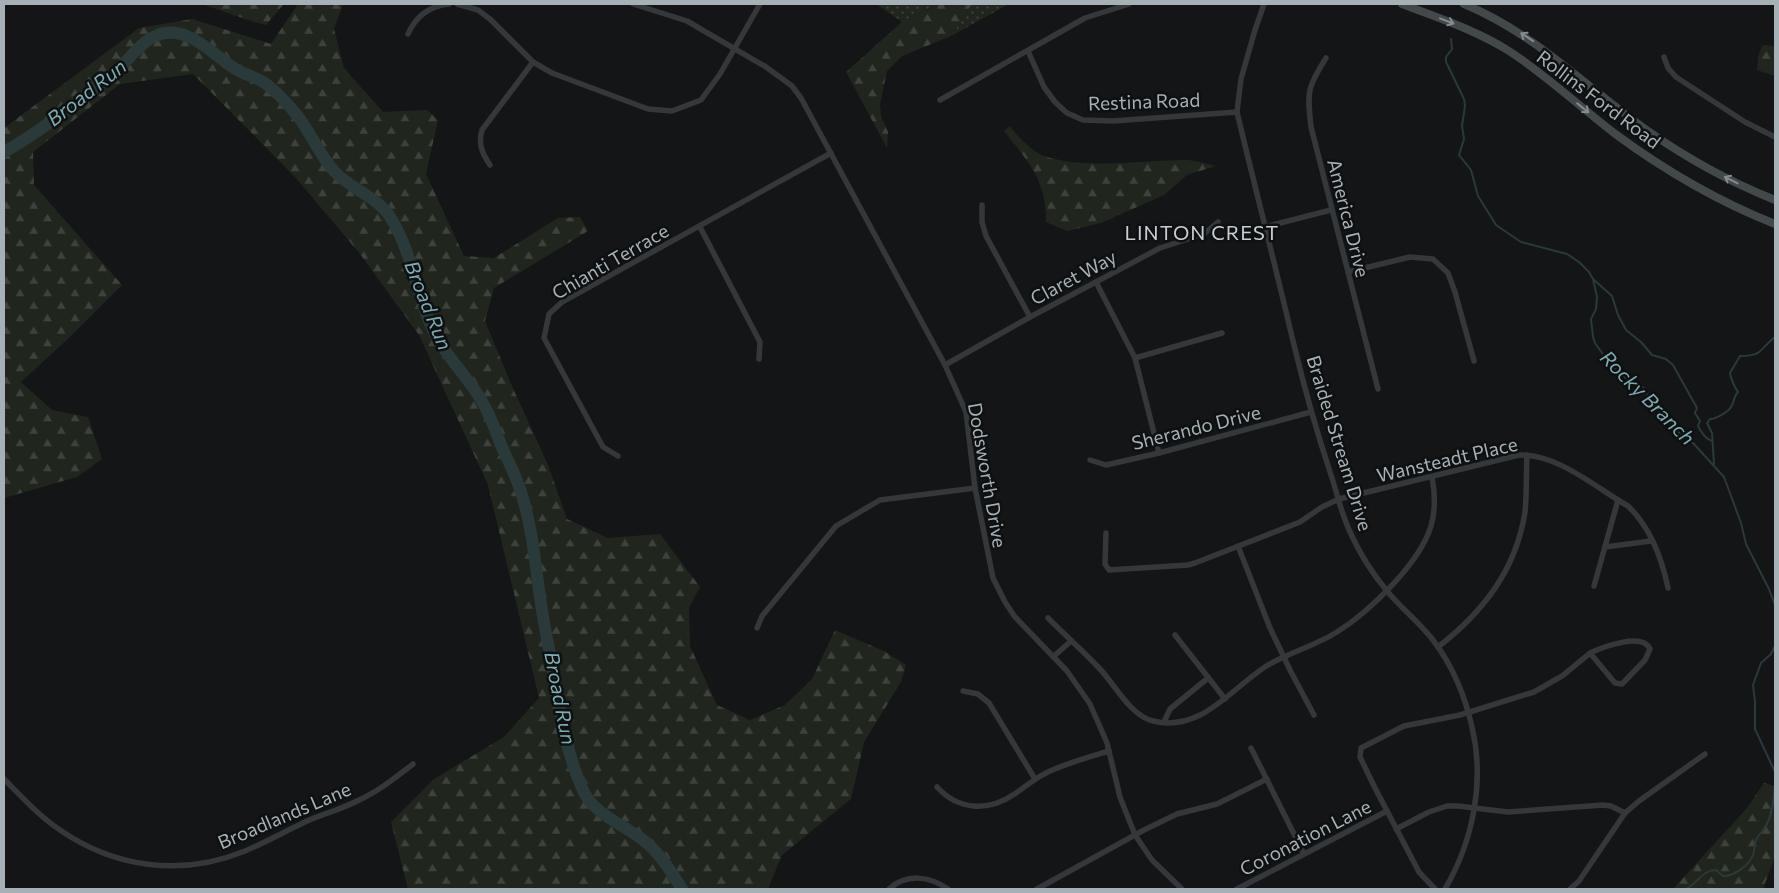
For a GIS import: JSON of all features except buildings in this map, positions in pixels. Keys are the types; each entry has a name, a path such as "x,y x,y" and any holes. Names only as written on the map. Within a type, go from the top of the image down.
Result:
{"main road":[{"name":"Rollins Ford Road","path":"1402,4 1471,31 1508,50 1529,64 1613,132 1657,163 1726,203 1775,224"},
{"name":"Rollins Ford Road","path":"1464,4 1501,21 1533,41 1636,122 1680,152 1746,188 1775,200"}],"street":[{"path":"408,34 412,23 423,13 432,7 449,4"},
{"path":"457,4 478,10 490,19 533,62 552,73 648,109 672,111 700,100 720,74 760,4"},
{"name":"Dodsworth Drive","path":"633,4 687,22 766,67 792,86 801,98 945,366 966,412 975,488 989,564 1000,594 1015,617 1079,687 1090,704 1099,721 1109,751 1120,797 1135,835 1152,860 1182,889"},
{"path":"940,100 1085,18 1129,4"},
{"name":"Braided Stream Drive","path":"1264,4 1254,30 1241,79 1238,112 1311,412 1349,532 1368,566 1386,590 1420,625 1438,647 1453,673 1468,713 1476,747 1477,766 1474,808 1466,844 1454,874 1445,889"},
{"name":"Restina Road","path":"1028,51 1044,87 1055,102 1067,113 1083,120 1113,121 1238,112"},
{"path":"1664,57 1668,68 1676,77 1745,122 1775,137"},
{"name":"America Drive","path":"1326,58 1312,80 1308,98 1310,126 1378,388"},
{"path":"490,165 480,148 479,139 482,130 533,62"},
{"name":"Chianti Terrace","path":"618,456 603,447 544,338 549,314 562,302 831,153"},
{"path":"982,205 982,222 986,236 1030,317"},
{"path":"1265,227 1331,210"},
{"name":"Claret Way","path":"945,366 1030,317 1160,248 1204,234 1218,222"},
{"path":"700,227 760,342 759,359"},
{"path":"1348,272 1410,256 1433,259 1448,274 1455,292 1474,361"},
{"path":"1096,282 1135,358 1159,453"},
{"path":"1135,358 1222,333"},
{"name":"Sherando Drive","path":"1090,460 1106,465 1159,453 1311,412"},
{"name":"Wansteadt Place","path":"1106,533 1105,564 1106,567 1113,570 1188,566 1300,522 1322,507 1339,499 1519,455 1526,455 1558,463 1635,512 1652,540 1664,569 1668,588"},
{"path":"1438,647 1462,628 1481,608 1510,562 1525,512 1526,455"},
{"path":"1048,618 1099,668 1138,713 1153,721 1164,722 1188,720 1199,716 1210,711 1256,673 1284,657 1336,633 1355,620 1386,590 1410,563 1428,534 1435,506 1432,477"},
{"path":"756,628 762,616 836,526 880,500 975,488"},
{"path":"1594,586 1618,500"},
{"path":"1605,547 1652,540"},
{"path":"1238,546 1270,628 1314,715"},
{"path":"1175,635 1225,699"},
{"path":"1053,657 1071,640"},
{"path":"1435,889 1419,872 1396,829 1360,757 1361,748 1404,726 1468,713 1534,692 1562,676 1590,653 1604,647 1629,642 1643,642 1650,649 1645,660 1622,684 1615,683 1590,653"},
{"path":"1164,722 1170,709 1208,678"},
{"path":"963,691 978,694 989,703 1035,779"},
{"path":"1251,748 1304,854"},
{"path":"937,787 952,801 963,805 981,807 1003,801 1035,779 1059,767 1109,751"},
{"path":"1570,889 1579,881 1625,813 1704,754"},
{"name":"Broadlands Lane","path":"4,779 43,817 59,830 87,847 113,858 137,864 179,866 203,863 244,851 314,817 336,811 380,789 413,764"},
{"path":"1036,889 1177,814 1217,804 1267,779"},
{"path":"1396,829 1439,808 1458,806 1508,812 1603,805 1611,806 1625,813"},
{"name":"Coronation Lane","path":"1237,889 1387,811"},
{"path":"889,889 900,881 918,878 948,889"}],"green space":[{"path":"202,4 284,4 266,25"},
{"path":"298,4 343,4 334,29 344,68 383,112 427,110 438,120 426,174 464,256 494,258 558,218 580,217 588,231 494,288 485,321 548,465 567,519 608,538 660,534 700,587 689,608 690,646 717,705 750,720 785,705 812,679 835,630 884,651 906,665 901,682 864,742 851,799 782,855 768,889 408,889 391,822 434,779 504,737 539,698 488,485 419,335 360,254 296,178 193,74 120,84 33,152 34,185 122,285 21,382 52,410 88,417 102,459 77,477 4,498 4,128 139,28 192,19 271,44"},
{"path":"876,4 937,4 902,22"},
{"path":"937,4 972,4 951,36 902,56 887,71 880,104 881,116 888,132 887,148 846,72 902,22"},
{"path":"972,4 1009,4 951,36"},
{"path":"1762,46 1775,46 1775,76 1757,70 1758,57"},
{"path":"1010,126 1035,151 1044,156 1060,160 1077,163 1114,163 1186,160 1216,166 1187,175 1164,195 1101,223 1067,231 1046,222 1043,195 1034,172 1004,131"},
{"path":"1764,783 1775,786 1775,856 1763,889 1673,889 1747,808"}],"waterway":[{"name":"Broad Run","path":"4,152 48,124 116,71 138,48 151,38 165,33 175,33 185,35 203,45 229,65 258,79 274,90 301,121 335,172 349,184 373,199 387,212 406,250 432,328 445,351 487,410 517,480 531,531 560,712 571,758 582,788 587,798 602,813 640,837 653,849 682,889"},
{"name":"Rocky Branch","path":"1451,39 1452,49 1446,57 1446,62 1464,99 1465,106 1462,126 1464,139 1459,155 1471,170 1478,196 1496,225 1521,242 1567,254 1589,272 1593,279 1597,297 1596,309 1591,319 1595,343 1609,363 1627,379 1644,388 1650,401 1667,413 1683,439 1693,443 1724,477 1741,523 1746,544 1775,605"},
{"path":"1593,279 1612,296 1618,315 1626,330 1641,342 1652,355 1666,359 1673,365 1697,408 1695,413 1700,421 1698,426 1705,437 1712,441"},
{"path":"1714,464 1712,433 1707,423 1710,419 1725,413 1732,405 1738,392 1730,373 1740,356 1757,353 1775,337"},
{"name":"Rocky Branch","path":"1775,646 1771,654 1761,663 1753,685 1755,729 1775,772"},
{"name":"Rocky Branch","path":"1686,889 1707,872 1716,870 1723,876 1727,876 1741,870 1748,863 1753,855 1756,840 1769,819 1775,783"}],"district":[{"name":"LINTON CREST","path":"1202,232"}]}
